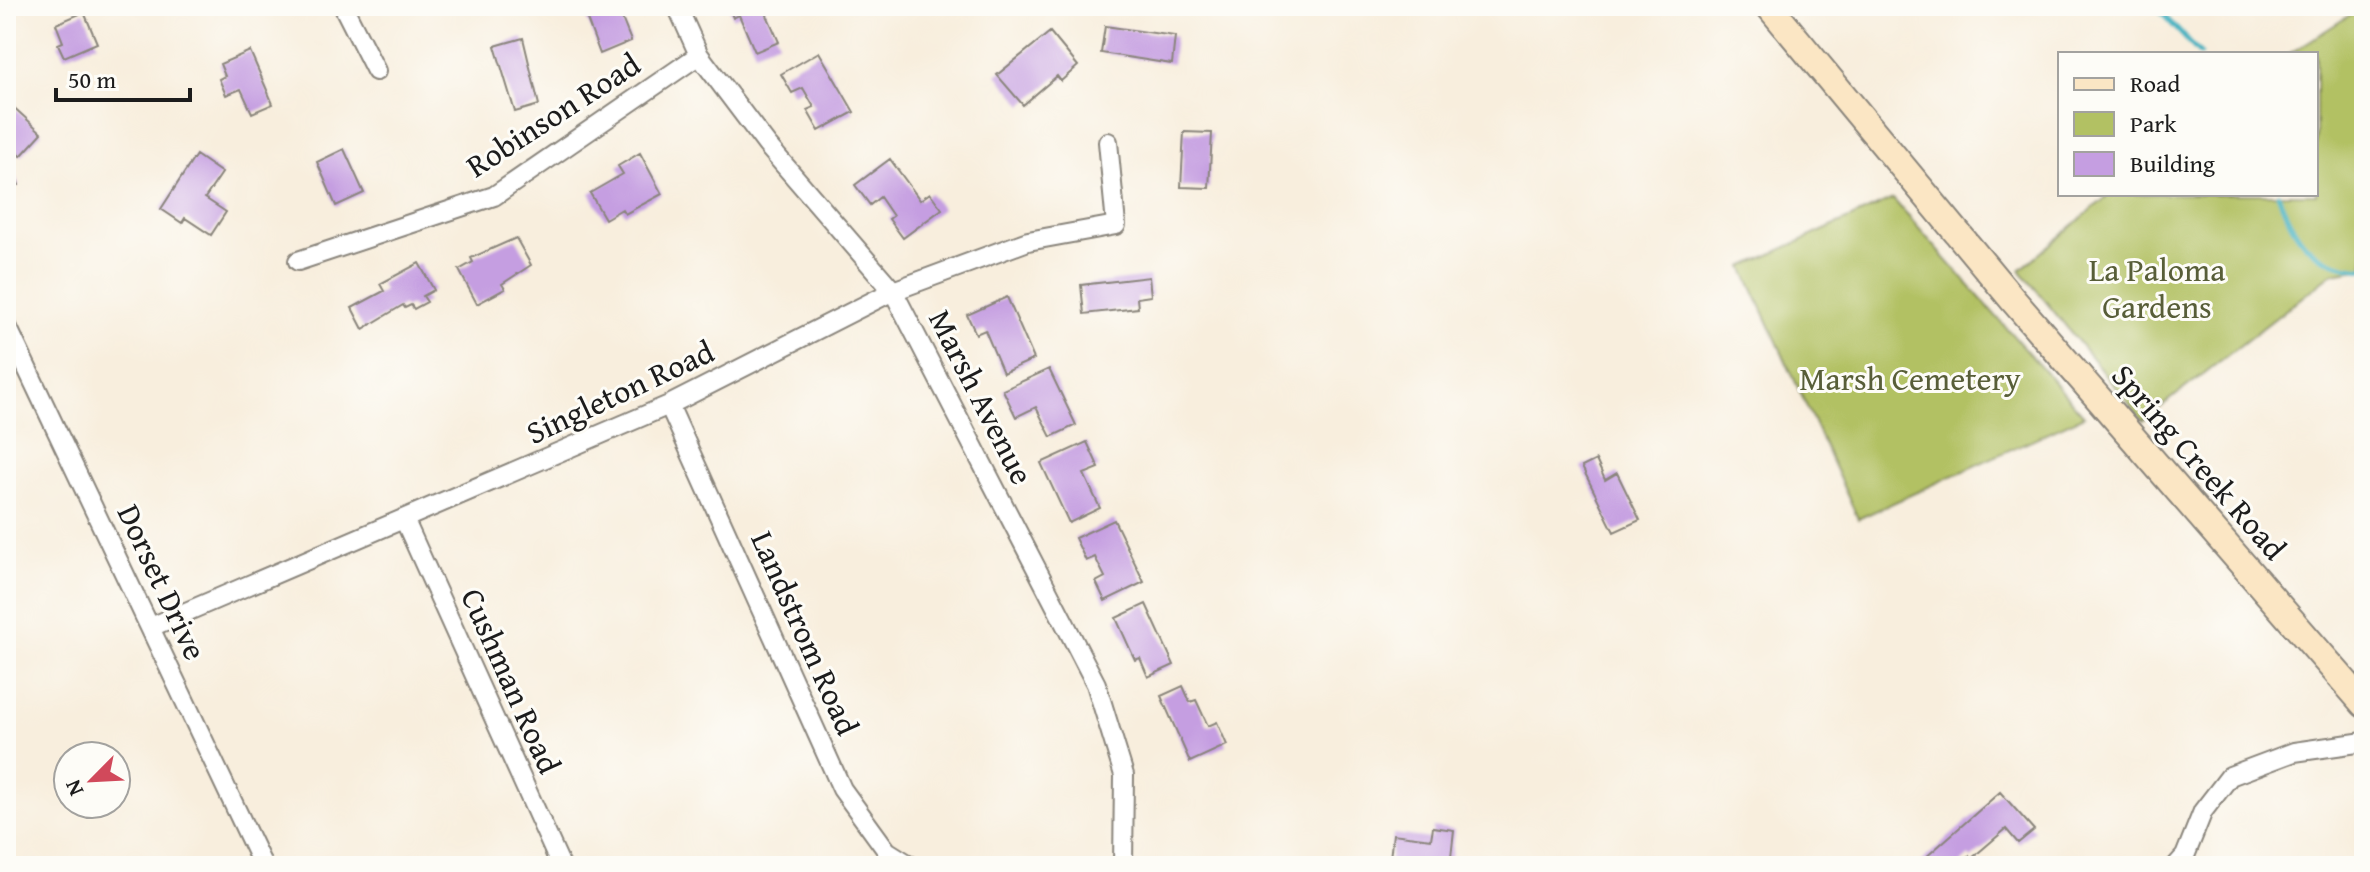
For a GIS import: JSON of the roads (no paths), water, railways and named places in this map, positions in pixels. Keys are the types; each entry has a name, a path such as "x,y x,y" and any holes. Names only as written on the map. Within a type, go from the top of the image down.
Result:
{"main road":[{"name":"Spring Creek Road","path":"1769,6 2013,300 2364,704"}],"street":[{"path":"343,6 376,71"},
{"name":"Marsh Avenue","path":"677,6 699,55 767,145 893,291 1096,684 1124,775 1123,866"},
{"name":"Robinson Road","path":"298,261 494,196 699,55"},
{"name":"Singleton Road","path":"151,627 405,521 669,405 893,291 1028,241 1116,225 1108,142"},
{"name":"Dorset Drive","path":"6,324 263,866"},
{"name":"Landstrom Road","path":"669,405 842,789 887,851 911,866"},
{"name":"Cushman Road","path":"405,521 561,866"},
{"path":"2176,866 2185,856 2203,811 2230,776 2294,752 2364,742"}],"waterway":[{"path":"2155,6 2198,52"},
{"path":"2279,196 2291,224 2318,255 2331,262 2364,269"}],"park label":[{"name":"La Paloma Gardens","path":"2157,288"},
{"name":"Marsh Cemetery","path":"1910,379"}]}
